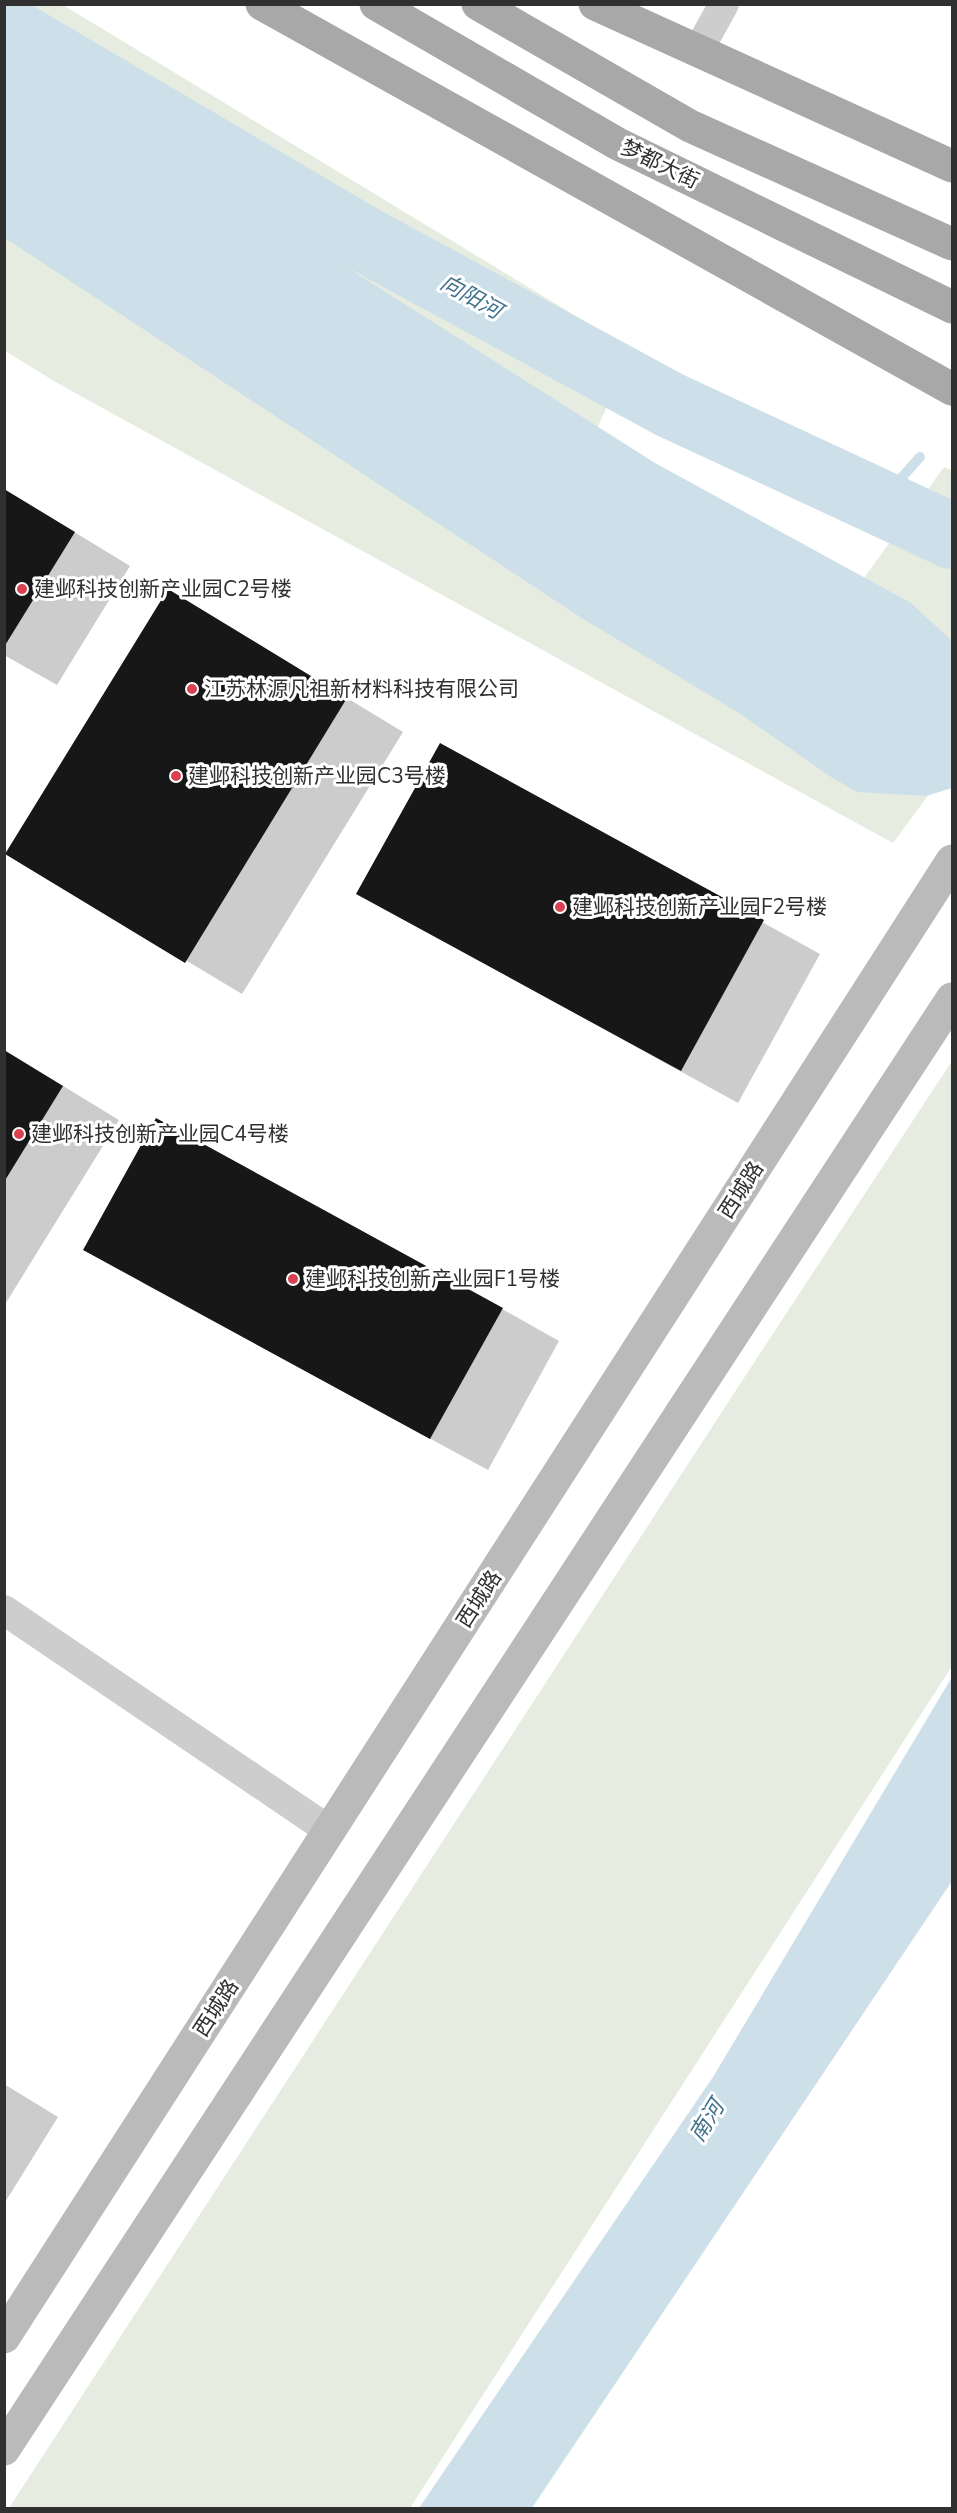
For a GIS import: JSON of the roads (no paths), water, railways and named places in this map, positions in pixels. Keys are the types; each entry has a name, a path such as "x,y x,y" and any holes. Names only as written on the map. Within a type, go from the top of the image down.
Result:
{"main road":[{"path":"262,4 952,389"},
{"name":"梦都大街","path":"376,4 618,144 952,307"},
{"path":"478,4 690,126 952,244"},
{"path":"595,4 952,166"}],"street":[{"path":"698,51 724,4"},
{"name":"西城路","path":"4,2337 952,861"},
{"path":"4,2449 952,999"},
{"path":"4,1610 330,1831"}],"water":[{"path":"4,45 63,87 655,463 911,603 952,641 952,788 926,796 857,792 831,777 739,713 580,617 5,238"},
{"name":"南河","path":"952,1677 952,1881 532,2508 419,2508 713,2077"}],"waterway":[{"name":"向阳河","path":"4,27 364,239 670,405 952,536"},
{"path":"880,502 920,457"}],"place":[{"name":"建邺科技创新产业园C2号楼","path":"22,589"},
{"name":"江苏林源凡祖新材料科技有限公司","path":"192,689"},
{"name":"建邺科技创新产业园C3号楼","path":"176,776"},
{"name":"建邺科技创新产业园F2号楼","path":"560,907"},
{"name":"建邺科技创新产业园C4号楼","path":"19,1134"},
{"name":"建邺科技创新产业园F1号楼","path":"293,1279"}]}
